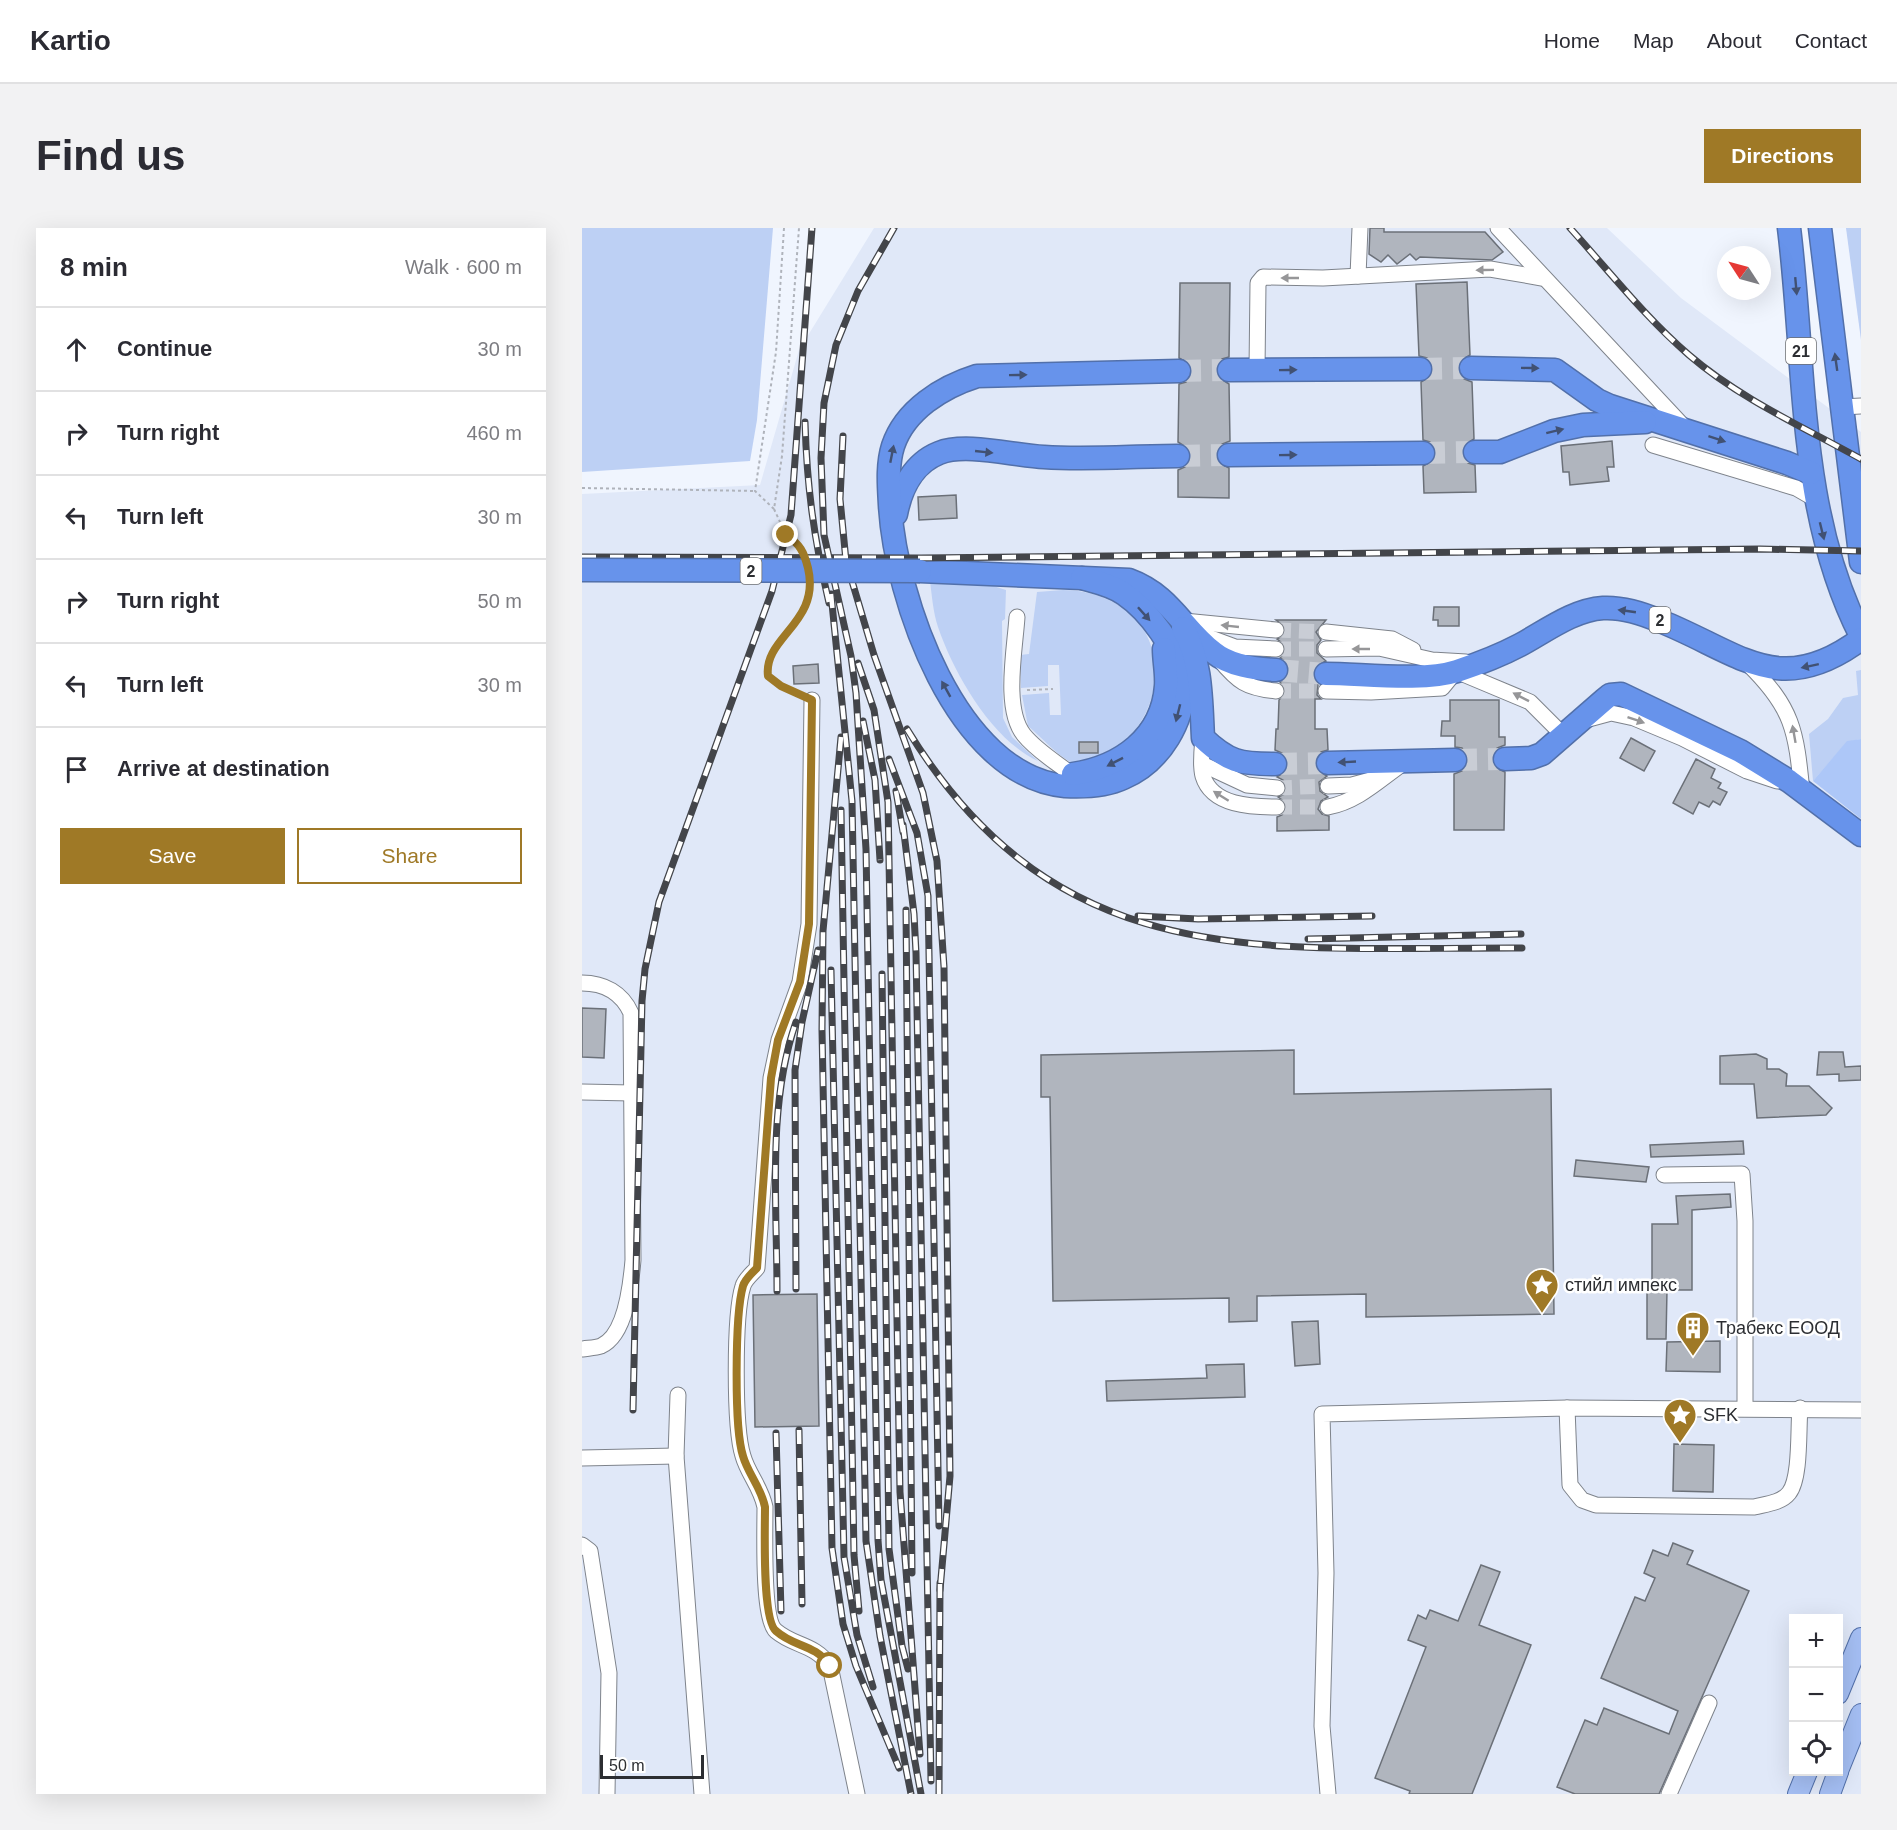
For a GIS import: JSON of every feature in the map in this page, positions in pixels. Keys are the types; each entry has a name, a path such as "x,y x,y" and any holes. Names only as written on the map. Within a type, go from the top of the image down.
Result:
{"highway":[{"name":"21","path":"1789,228 1811,473"},
{"name":"21","path":"1820,228 1852,406 1861,562"},
{"path":"1471,368 1555,370 1567,376 1597,400 1811,473"},
{"path":"1229,370 1420,369"},
{"name":"2","path":"1082,578 1124,594 1148,616 1173,655 1182,678 1179,713 1173,730 1160,749 1141,768 1125,778 1109,783 1079,786 1039,780 1010,764 980,736 954,704 923,644 895,555 891,533 889,475 892,448 906,423 932,397 977,376 1179,371"},
{"path":"1475,452 1500,452 1554,430 1583,425 1661,421"},
{"name":"2","path":"891,533 897,508 914,472 927,458 942,452 961,449 1045,457 1178,456"},
{"path":"1229,455 1423,453"},
{"name":"2","path":"1326,682 1456,671 1518,646 1578,614 1604,608 1643,613 1746,661 1762,666 1807,668 1838,656 1861,637 1834,576 1811,473"},
{"name":"2","path":"582,570 920,572 1129,580 1154,592 1213,652 1236,664 1276,670"},
{"name":"2","path":"1183,619 1196,663 1203,738"},
{"name":"2","path":"980,736 1023,763 1044,771 1071,774 1098,770 1127,756 1144,740 1162,705 1166,686 1163,639"},
{"path":"1505,759 1531,758 1542,754 1610,695 1621,694 1740,751 1795,786 1858,837"},
{"path":"1203,738 1221,756 1248,764 1275,764"},
{"path":"1328,775 1408,761 1455,760"}],"main road":[{"path":"1843,1684 1861,1638"},
{"path":"1843,1759 1861,1714"},
{"path":"1798,1794 1805,1776"},
{"path":"1830,1794 1836,1776"}],"street":[{"path":"1358,276 1360,228"},
{"path":"1498,228 1542,278 1688,430"},
{"path":"1257,370 1258,283 1263,277 1358,276 1490,269 1542,278"},
{"path":"1653,446 1796,488 1815,499"},
{"path":"1017,617 1012,690 1014,714 1023,734 1071,774"},
{"path":"1183,619 1276,630"},
{"path":"1183,619 1276,670"},
{"path":"1326,632 1392,639 1432,660"},
{"path":"1326,649 1379,648 1432,660 1481,661"},
{"path":"1746,661 1770,684 1791,721 1795,786"},
{"path":"1456,671 1530,702 1572,729"},
{"path":"812,700 809,924 800,982 778,1040 771,1078 757,1268 744,1283 738,1315 739,1434 743,1458 762,1492 765,1507 768,1611 773,1629 786,1639 821,1653 830,1666 857,1794"},
{"path":"1203,738 1203,776 1209,787 1232,802 1251,806 1277,807"},
{"path":"1328,807 1344,804 1408,761"},
{"path":"1202,764 1247,785 1277,788"},
{"path":"1328,775 1352,784 1381,778"},
{"path":"582,983 591,983 614,991 625,1000 632,1013 633,1260 629,1298 617,1328 602,1346 582,1349"},
{"path":"582,1092 632,1093"},
{"path":"1664,1175 1742,1174 1745,1221 1745,1407"},
{"path":"678,1395 676,1456 702,1794"},
{"path":"1328,1794 1322,1726 1326,1573 1322,1414 1567,1408 1745,1407 1861,1410"},
{"path":"1567,1408 1570,1485 1582,1500 1596,1505 1754,1507 1779,1501 1789,1494 1795,1482 1800,1408"},
{"path":"582,1458 676,1456"},
{"path":"582,1545 590,1551 609,1673 607,1794"},
{"path":"1669,1794 1708,1703"}],"path":[{"path":"755,491 776,352 784,228"},
{"path":"774,509 782,456 800,228"},
{"path":"582,488 755,491 774,509 786,535 799,543 806,557"},
{"path":"812,585 802,614 782,638 767,668 768,676 781,686 812,700"},
{"path":"1012,690 1053,689"}],"shaded area":[{"path":"582,228 773,228 757,420 750,461 582,472"},
{"path":"874,228 1607,228 1681,298 1861,432 1861,1794 582,1794 582,494 760,485 799,350"},
{"path":"1846,228 1861,228 1861,340"},
{"path":"974,580 1006,590 1005,619 1002,621 1003,718 1012,737 1038,761 1005,738 990,722 954,665 938,627 930,581"},
{"path":"1063,590 1096,595 1127,611 1142,627 1151,645 1155,665 1154,685 1149,704 1141,722 1129,738 1114,750 1079,764 1064,758 1028,726 1022,695 1049,693 1050,715 1061,715 1059,665 1048,665 1048,686 1021,688 1020,655 1029,654 1037,592"},
{"path":"1861,670 1861,739 1847,742 1813,781 1809,734 1828,719 1843,698 1858,695 1856,671"},
{"path":"1861,739 1861,819 1813,781 1847,741"}],"building":[{"path":"1370,228 1384,228 1384,232 1485,232 1503,252 1492,260 1420,257 1416,260 1410,254 1397,264 1388,255 1381,262 1369,254"},
{"path":"1467,282 1470,355 1460,361 1458,368 1464,379 1472,382 1474,439 1464,445 1462,453 1468,463 1475,465 1476,492 1424,493 1423,466 1434,460 1436,452 1430,442 1423,440 1421,382 1431,376 1433,368 1427,358 1419,356 1416,284"},
{"path":"1180,283 1230,283 1229,357 1222,359 1216,369 1218,377 1229,384 1230,441 1222,444 1216,455 1218,462 1229,468 1229,498 1178,497 1178,470 1185,467 1191,456 1189,449 1178,442 1179,384 1186,382 1192,371 1190,364 1179,358"},
{"path":"1612,441 1614,467 1607,467 1609,481 1570,485 1569,472 1563,472 1561,446"},
{"path":"956,495 957,518 919,520 918,497"},
{"path":"1434,607 1459,607 1459,626 1438,626 1438,620 1433,620"},
{"path":"1276,620 1326,620 1316,632 1321,640 1317,645 1317,653 1326,661 1315,667 1313,674 1318,685 1317,695 1321,699 1315,699 1315,729 1327,729 1328,750 1321,752 1315,763 1317,770 1327,776 1319,782 1320,791 1328,797 1321,801 1318,809 1322,814 1329,816 1329,830 1277,831 1277,817 1282,815 1287,808 1285,802 1278,797 1285,794 1287,788 1283,780 1277,777 1286,771 1288,764 1282,753 1275,750 1276,729 1278,729 1279,700 1286,692 1280,682 1287,678 1289,670 1288,663 1280,658 1284,654 1285,645 1277,639 1284,635 1285,627"},
{"path":"818,664 819,683 794,684 793,666"},
{"path":"1450,700 1499,700 1499,737 1505,737 1505,745 1497,748 1492,759 1494,767 1505,772 1504,830 1454,830 1454,774 1462,771 1468,759 1462,748 1455,747 1455,736 1441,736 1442,721 1450,721"},
{"path":"1631,738 1655,751 1644,771 1620,758"},
{"path":"1079,742 1098,742 1098,753 1079,753"},
{"path":"1696,759 1715,769 1711,778 1721,783 1718,788 1727,792 1720,805 1713,801 1709,807 1699,802 1693,814 1673,803"},
{"path":"582,1008 606,1009 604,1058 582,1057"},
{"path":"1294,1050 1294,1094 1551,1089 1554,1314 1366,1317 1366,1294 1257,1296 1257,1321 1229,1322 1229,1298 1053,1301 1050,1097 1041,1097 1041,1055"},
{"path":"1819,1052 1843,1052 1845,1067 1861,1066 1861,1080 1839,1081 1839,1074 1817,1075"},
{"path":"1756,1054 1767,1059 1767,1069 1779,1069 1787,1074 1786,1086 1809,1086 1832,1108 1826,1115 1757,1118 1754,1084 1720,1084 1720,1056"},
{"path":"1743,1141 1744,1154 1651,1157 1650,1145"},
{"path":"1576,1160 1649,1167 1646,1182 1574,1176"},
{"path":"1730,1194 1731,1207 1692,1210 1692,1290 1667,1290 1666,1339 1647,1339 1647,1290 1652,1290 1652,1224 1678,1224 1676,1196"},
{"path":"817,1294 819,1426 755,1427 753,1295"},
{"path":"1318,1321 1320,1364 1295,1366 1292,1322"},
{"name":"Трабекс ЕООД","path":"1720,1341 1720,1372 1666,1371 1667,1342"},
{"path":"1244,1364 1245,1397 1107,1401 1106,1381 1207,1378 1206,1365"},
{"path":"1674,1444 1714,1445 1713,1492 1673,1491"},
{"path":"1673,1543 1693,1551 1687,1564 1749,1591 1659,1794 1575,1794 1557,1787 1585,1720 1597,1725 1604,1708 1669,1734 1678,1711 1601,1678 1635,1597 1645,1601 1655,1578 1644,1573 1653,1550 1668,1556"},
{"path":"1481,1565 1500,1572 1479,1625 1531,1645 1472,1794 1409,1794 1410,1791 1375,1778 1426,1647 1408,1640 1418,1615 1426,1619 1430,1610 1458,1621"}],"tunnel":[{"path":"1420,369 1471,368"},
{"path":"1179,371 1229,370"},
{"path":"1423,453 1475,452"},
{"path":"1178,456 1229,455"},
{"path":"1276,630 1326,632"},
{"path":"1276,649 1326,649"},
{"path":"1276,670 1326,674"},
{"path":"1276,691 1326,691"},
{"path":"1455,760 1505,759"},
{"path":"1275,764 1328,763"},
{"path":"1277,788 1328,786"},
{"path":"1277,807 1328,807"}],"railway":[{"path":"633,1410 642,1001 645,969 659,902 772,591 791,515 812,228"},
{"path":"894,228 858,291 836,345 824,403 821,458 824,535 851,656 856,693 866,849 878,1540 881,1580 921,1794"},
{"path":"1570,228 1657,325 1708,371 1772,411 1861,459"},
{"path":"805,422 812,513 829,603"},
{"path":"843,436 840,499 846,561 874,655 923,793 937,861 944,967 950,1476 940,1590"},
{"path":"582,557 921,558 1760,549 1861,551"},
{"path":"831,594 852,801 866,1541 880,1636 911,1794"},
{"path":"858,663 874,710 888,802 900,1492 920,1754"},
{"path":"863,721 875,780 880,860"},
{"path":"907,729 967,810 1032,868 1101,907 1176,932 1256,944 1340,948 1522,948"},
{"path":"841,737 823,931 822,1030 832,1548 843,1624 856,1666 899,1768"},
{"path":"889,759 917,833 928,896 939,1526"},
{"path":"896,791 903,832"},
{"path":"841,810 854,1555 859,1611"},
{"path":"903,825 914,914 916,953 931,1781"},
{"path":"906,910 912,1573"},
{"path":"1138,916 1198,919 1372,916"},
{"path":"1308,939 1521,934"},
{"path":"796,1289 795,1070 802,1022 818,950"},
{"path":"831,970 844,1557 857,1635 873,1687"},
{"path":"882,974 889,1549 902,1646 908,1669"},
{"path":"777,1291 775,1189 777,1120 787,1054 796,1022"},
{"path":"799,1430 802,1604"},
{"path":"776,1433 781,1611"},
{"path":"939,1794 940,1583"}],"place":[{"name":"стийл импекс","path":"1542,1314"},
{"name":"Трабекс ЕООД","path":"1693,1357"},
{"name":"SFK","path":"1680,1444"}],"route":[{"path":"786,535 799,543 806,557 812,585 802,614 782,638 767,668 768,676 781,686 812,700 809,924 800,982 778,1040 771,1078 757,1268 744,1283 738,1315 739,1434 743,1458 762,1492 765,1507 768,1611 773,1629 786,1639 807,1645 821,1653 830,1666"}]}
